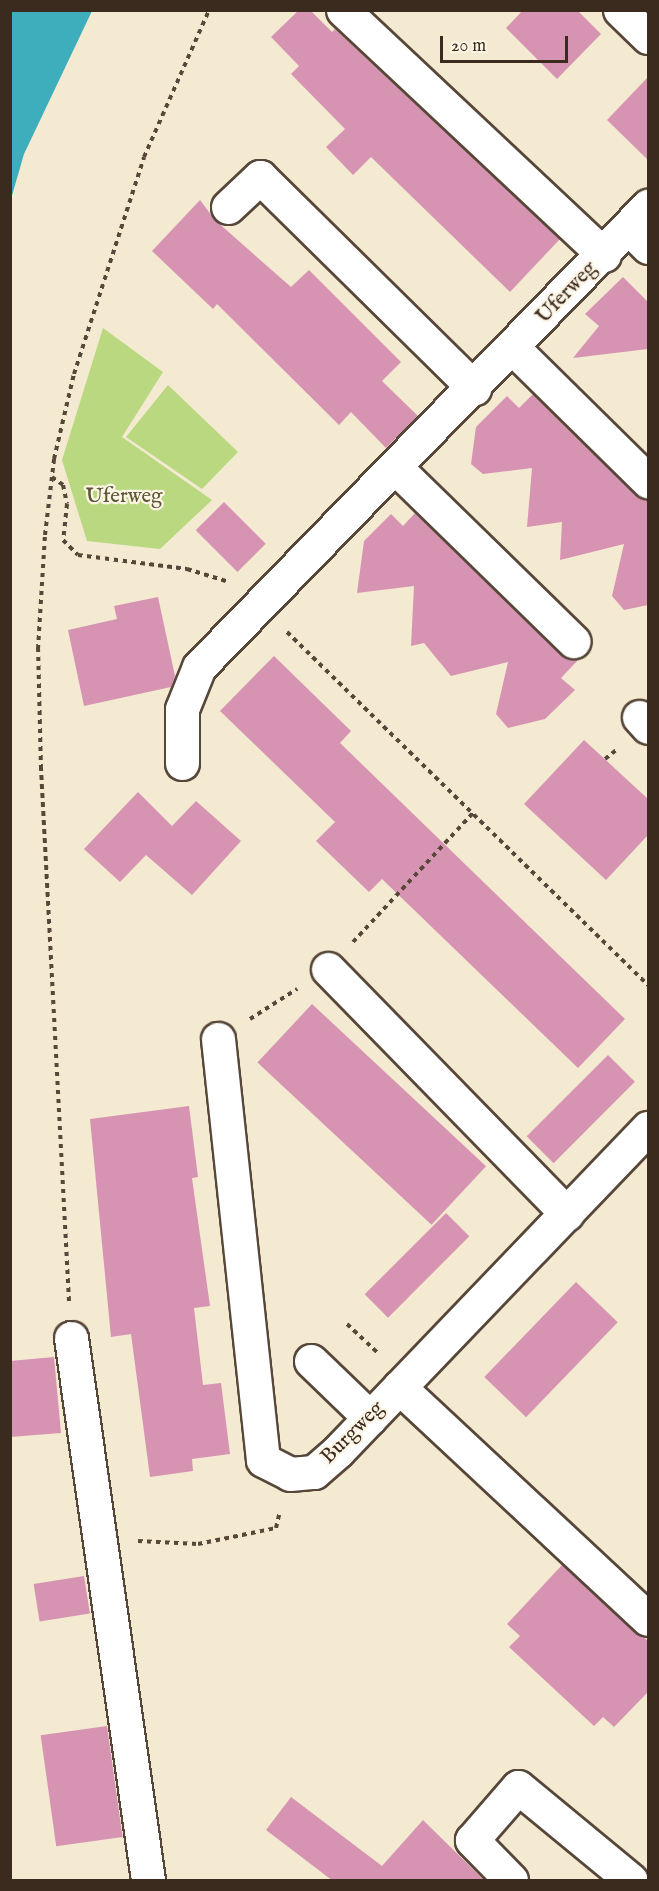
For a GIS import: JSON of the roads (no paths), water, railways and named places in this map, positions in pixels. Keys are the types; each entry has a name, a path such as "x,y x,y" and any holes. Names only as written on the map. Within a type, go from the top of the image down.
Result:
{"street":[{"path":"343,10 604,255"},
{"path":"620,10 648,37"},
{"path":"228,207 260,177 474,388"},
{"name":"Uferweg","path":"182,763 182,709 199,667 604,255 642,227"},
{"path":"513,348 648,481"},
{"path":"396,468 573,642"},
{"path":"328,969 567,1214"},
{"name":"Burgweg","path":"218,1039 263,1460 290,1474 314,1472 370,1418 648,1128"},
{"path":"71,1338 148,1881"},
{"path":"311,1361 370,1418"},
{"path":"399,1387 648,1619"},
{"path":"511,1881 472,1840 518,1787 631,1881"}],"water":[{"path":"11,10 92,11 24,154 11,199"}]}
